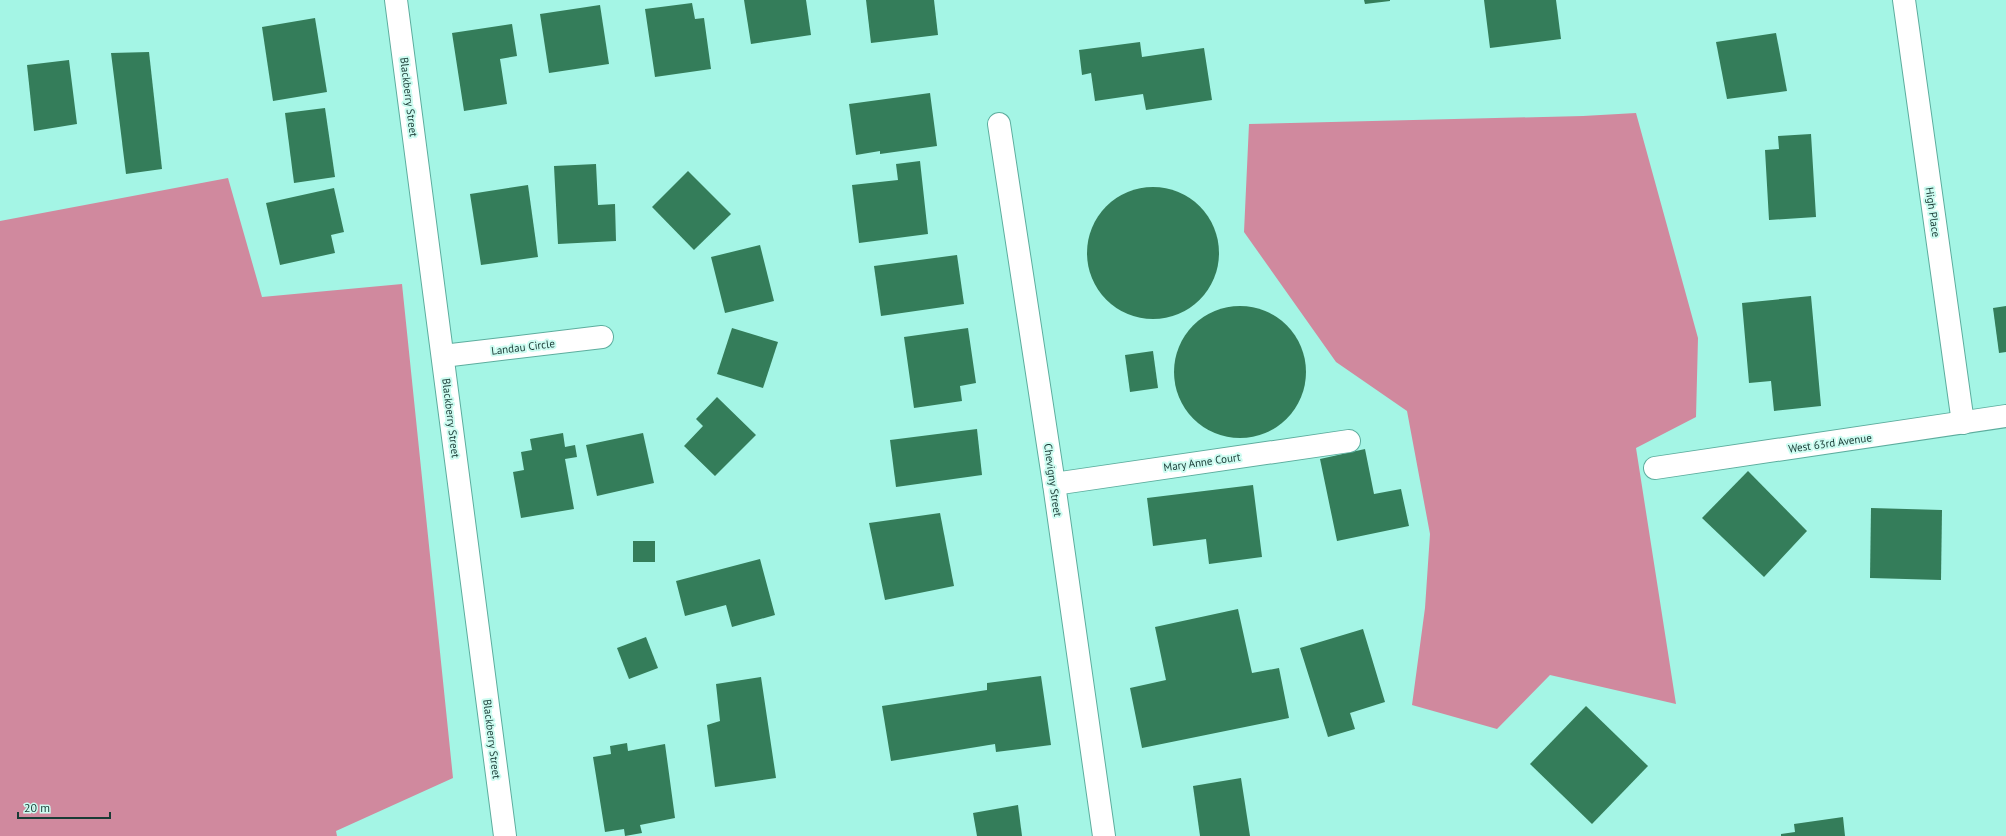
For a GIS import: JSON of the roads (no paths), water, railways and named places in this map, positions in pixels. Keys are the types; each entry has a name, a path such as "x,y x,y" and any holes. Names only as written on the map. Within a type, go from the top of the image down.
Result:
{"street":[{"name":"Blackberry Street","path":"396,0 505,836"},
{"name":"High Place","path":"1904,0 1963,423"},
{"name":"Chevigny Street","path":"999,124 1054,484 1104,836"},
{"name":"Landau Circle","path":"443,356 602,337"},
{"name":"West 63rd Avenue","path":"1655,468 2006,416"},
{"name":"Mary Anne Court","path":"1054,484 1349,440"}]}
